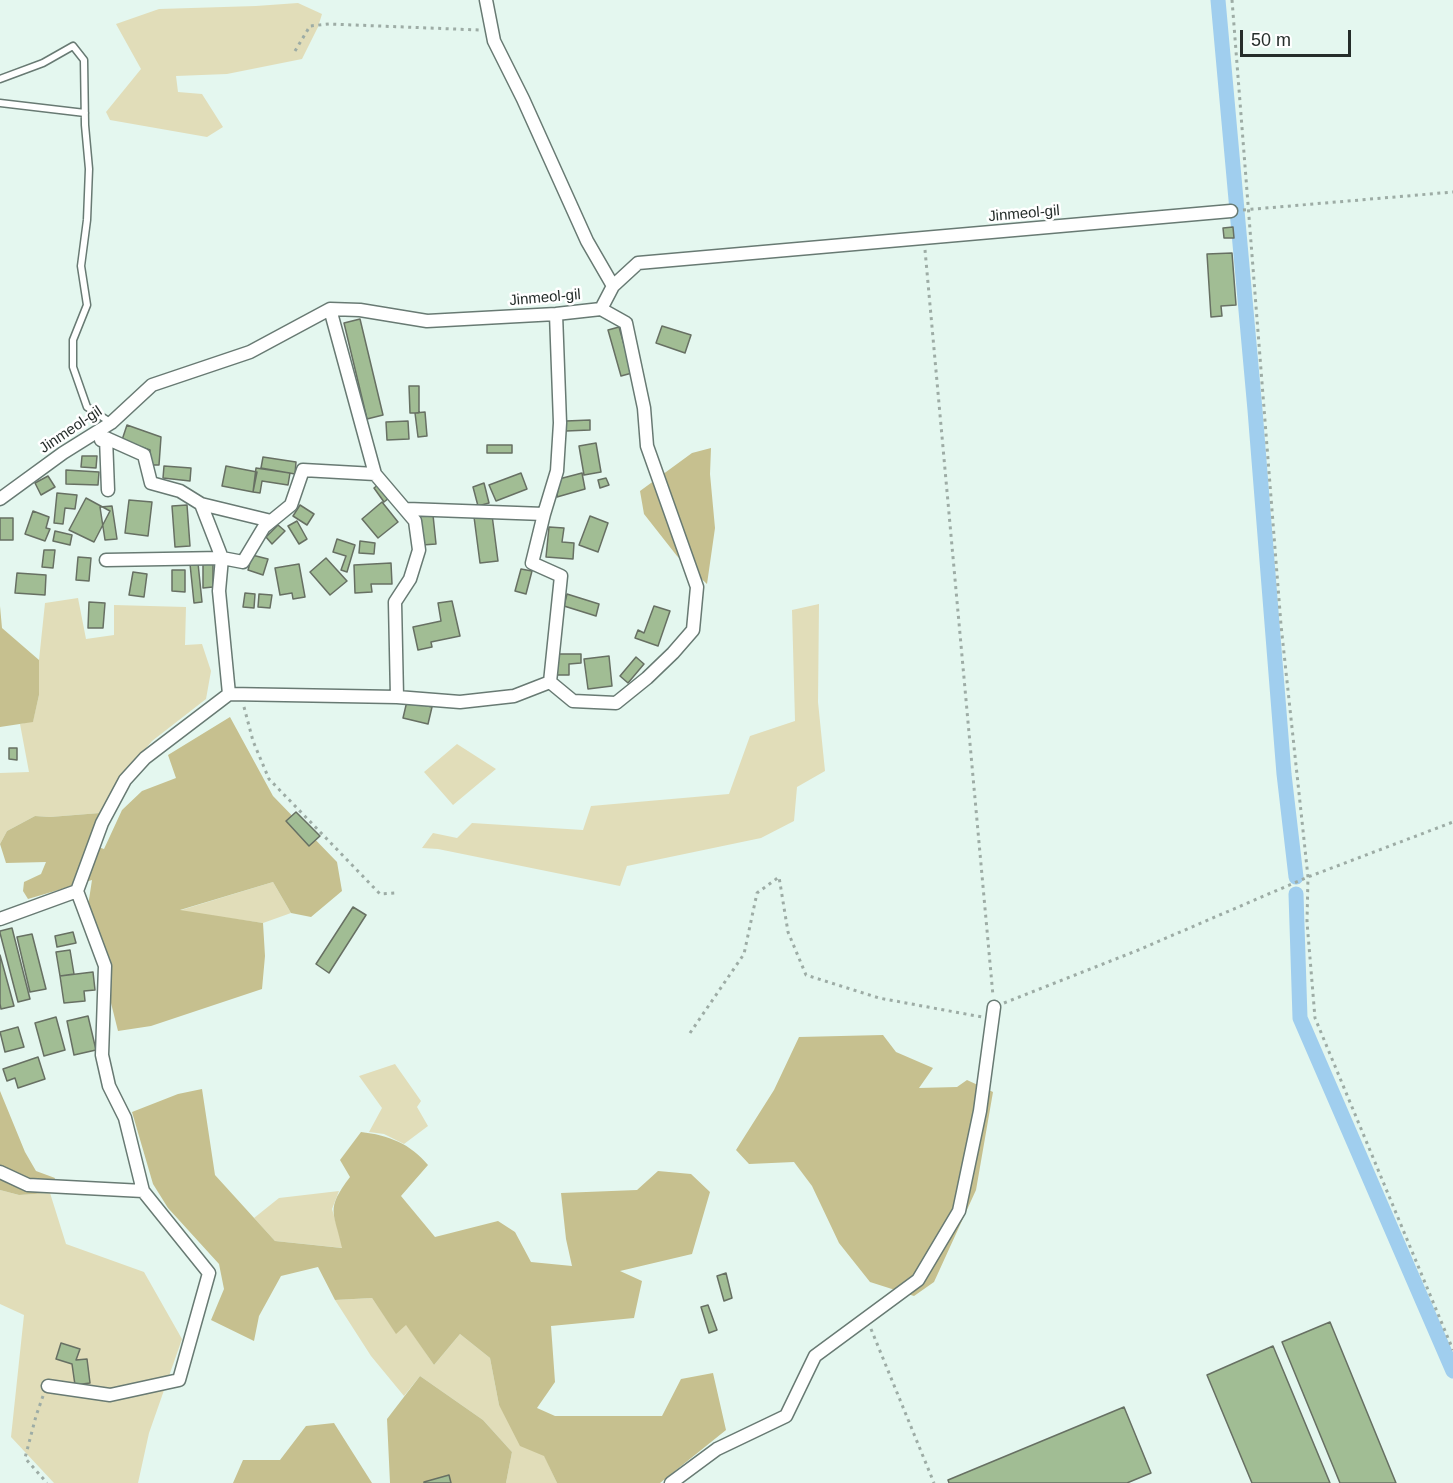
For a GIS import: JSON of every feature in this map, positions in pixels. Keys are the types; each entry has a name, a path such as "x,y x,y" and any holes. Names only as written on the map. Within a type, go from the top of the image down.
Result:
{"street":[{"path":"486,0 494,41 523,99 586,241 613,286"},
{"name":"Jinmeol-gil","path":"0,499 63,453 111,423 152,385 250,352 330,309 360,310 428,321 556,314 601,309 613,286 638,263 1231,211"},
{"path":"330,309 375,474 415,521 419,550 410,579 395,602 397,697"},
{"path":"550,682 573,701 616,703 647,678 693,630 697,587 646,446 644,408 626,323 601,309"},
{"path":"550,682 561,576 532,563 557,471 560,423 556,314"},
{"path":"63,453 106,438 144,455 151,483 180,491 201,504 271,521"},
{"path":"106,438 108,490"},
{"path":"106,560 222,558 243,562 264,527 291,505 303,470 375,474"},
{"path":"201,504 222,558 219,591 235,694"},
{"path":"407,509 544,514"},
{"path":"48,1386 110,1395 179,1380 209,1273 143,1191 125,1118 109,1086 102,1055 105,966 77,891 102,823 125,780 145,758 235,694 397,697 460,702 514,696 550,682"},
{"path":"0,919 77,891"},
{"path":"671,1483 717,1449 786,1416 815,1356 918,1281 959,1211 980,1111 993,1013"},
{"path":"0,1172 28,1185 143,1191"}],"lane":[{"path":"0,79 43,63 73,46 84,60 89,169 87,220 81,266 87,305 73,340 73,367 87,407 111,423"},
{"path":"0,103 85,113"}],"path":[{"path":"1232,0 1281,625 1308,877 1307,922 1315,1018 1453,1350"},
{"path":"295,51 310,26 329,24 493,30"},
{"path":"1249,209 1453,192"},
{"path":"924,238 993,1013"},
{"path":"235,694 269,779 380,894 395,893"},
{"path":"690,1032 744,954 757,893 779,877 788,932 806,975 879,998 993,1013 1308,877 1453,822"},
{"path":"866,1317 934,1483"},
{"path":"47,1483 25,1458 36,1416 48,1386"}],"shaded area":[{"path":"298,3 322,14 302,59 227,74 176,76 178,92 202,94 223,127 207,137 110,120 106,112 141,69 116,24 159,9"},
{"path":"711,448 710,474 715,528 707,584 677,556 644,514 640,491 692,453"},
{"path":"78,598 86,639 114,635 114,605 186,607 185,645 202,644 211,671 206,699 152,741 120,779 100,813 35,816 7,831 0,844 0,773 29,772 20,724 33,721 39,695 39,660 45,603"},
{"path":"819,604 818,702 825,771 797,787 794,821 761,838 627,866 620,886 438,849 422,848 433,833 457,838 472,823 583,830 591,806 729,794 750,736 795,721 792,610"},
{"path":"0,606 2,628 39,660 39,695 33,722 0,727"},
{"path":"230,717 273,796 337,862 342,891 311,917 291,913 273,882 180,910 263,923 265,956 262,989 151,1026 118,1031 111,1003 111,984 98,932 88,906 92,880 28,899 23,891 24,882 41,874 46,862 6,863 0,844 7,831 35,816 100,813 89,844 104,849 122,810 142,791 176,778 168,755"},
{"path":"457,744 496,769 453,805 424,772"},
{"path":"273,882 291,913 263,923 178,911"},
{"path":"883,1035 896,1052 933,1068 919,1088 957,1087 967,1080 993,1092 976,1190 934,1282 914,1296 870,1282 839,1243 812,1186 794,1162 749,1164 736,1150 774,1090 799,1037"},
{"path":"395,1064 421,1101 417,1107 428,1126 404,1144 384,1134 369,1132 382,1108 359,1076"},
{"path":"202,1089 215,1175 275,1241 342,1248 334,1218 334,1204 350,1177 340,1160 361,1132 380,1135 398,1142 414,1151 428,1165 401,1196 435,1237 498,1221 515,1232 531,1262 572,1266 566,1239 561,1193 637,1190 658,1171 691,1174 710,1192 692,1254 620,1271 642,1281 634,1318 551,1326 555,1382 537,1408 555,1416 662,1416 681,1379 713,1373 726,1430 660,1483 557,1483 544,1456 520,1446 499,1405 490,1358 460,1334 434,1365 406,1325 396,1334 372,1298 335,1300 318,1267 281,1276 259,1316 254,1341 211,1320 224,1289 219,1264 168,1208 153,1184 132,1112 178,1094"},
{"path":"0,1091 25,1152 36,1171 55,1178 50,1193 19,1195 0,1190"},
{"path":"0,1190 19,1195 50,1193 66,1244 144,1272 182,1339 149,1433 138,1483 54,1483 11,1437 24,1315 0,1304"},
{"path":"339,1191 332,1209 343,1248 275,1241 254,1218 279,1198"},
{"path":"372,1298 396,1333 406,1324 434,1365 460,1334 490,1358 499,1405 544,1455 557,1483 506,1483 512,1452 483,1420 420,1376 404,1396 371,1356 335,1300"},
{"path":"420,1376 483,1420 512,1452 506,1483 390,1483 387,1419"},
{"path":"334,1423 372,1483 233,1483 243,1460 280,1460 306,1426"}],"building":[{"path":"1233,227 1234,238 1224,238 1223,228"},
{"path":"1232,253 1236,305 1221,306 1222,316 1211,317 1207,254"},
{"path":"360,319 383,415 367,419 344,323"},
{"path":"662,326 691,335 685,353 656,343"},
{"path":"619,327 632,373 621,376 608,330"},
{"path":"409,386 419,386 419,413 410,413"},
{"path":"425,412 427,436 418,437 415,413"},
{"path":"590,420 590,430 566,431 566,421"},
{"path":"408,421 409,439 387,440 386,422"},
{"path":"127,425 161,437 159,465 150,465 150,450 122,440"},
{"path":"596,443 601,472 584,475 579,446"},
{"path":"487,445 512,445 512,453 487,453"},
{"path":"82,456 97,456 96,468 81,467"},
{"path":"263,457 296,462 295,474 261,468"},
{"path":"164,466 191,468 190,481 163,478"},
{"path":"226,466 257,472 253,492 222,486"},
{"path":"256,468 290,473 288,485 262,481 260,493 253,492"},
{"path":"66,470 99,472 98,485 66,484"},
{"path":"521,473 527,489 496,501 489,485"},
{"path":"582,473 585,489 557,497 559,479"},
{"path":"48,476 55,487 41,495 35,483"},
{"path":"606,478 609,485 600,488 598,480"},
{"path":"484,483 489,503 478,506 473,487"},
{"path":"379,484 389,498 384,502 374,488"},
{"path":"57,493 77,495 75,509 65,508 63,524 54,523"},
{"path":"86,498 110,511 94,542 69,530"},
{"path":"129,500 152,502 148,536 125,533"},
{"path":"382,502 398,522 378,538 362,519"},
{"path":"187,505 190,546 175,547 172,506"},
{"path":"300,505 314,514 307,525 293,516"},
{"path":"112,506 117,539 105,540 100,507"},
{"path":"33,511 49,517 46,528 50,529 45,541 25,534"},
{"path":"433,515 436,544 422,545 420,516"},
{"path":"492,515 498,561 480,563 474,517"},
{"path":"590,516 608,523 598,552 579,545"},
{"path":"0,518 13,518 13,540 0,540"},
{"path":"297,521 307,539 299,544 288,526"},
{"path":"278,525 285,531 272,544 266,537"},
{"path":"549,527 564,528 562,542 574,543 573,559 546,557"},
{"path":"55,531 72,535 70,545 53,541"},
{"path":"337,539 355,545 347,572 341,570 346,556 333,552"},
{"path":"360,541 375,543 374,554 359,553"},
{"path":"44,550 55,550 53,568 42,567"},
{"path":"252,555 268,559 263,575 248,570"},
{"path":"78,557 91,558 89,581 76,580"},
{"path":"326,558 347,581 330,595 310,572"},
{"path":"198,563 202,602 194,603 190,564"},
{"path":"391,563 392,584 371,584 372,592 355,593 354,565"},
{"path":"203,564 213,564 213,587 203,588"},
{"path":"299,564 305,597 293,599 292,593 280,595 275,568"},
{"path":"521,569 532,571 526,594 515,591"},
{"path":"172,570 185,570 185,592 172,591"},
{"path":"133,572 147,574 144,597 129,595"},
{"path":"17,573 46,575 45,595 15,593"},
{"path":"245,593 255,594 254,608 243,607"},
{"path":"259,594 272,595 270,608 258,607"},
{"path":"567,594 599,604 596,616 564,606"},
{"path":"452,601 460,636 431,642 432,647 418,650 413,627 441,621 438,603"},
{"path":"89,602 105,603 103,628 88,628"},
{"path":"654,606 670,611 658,646 635,638 638,630 644,633"},
{"path":"557,654 581,654 581,663 569,664 569,675 557,675"},
{"path":"609,656 612,686 588,689 584,659"},
{"path":"636,657 644,664 628,683 620,676"},
{"path":"407,701 432,707 428,724 403,718"},
{"path":"9,748 17,748 17,760 9,759"},
{"path":"296,812 320,836 309,846 286,821"},
{"path":"353,907 366,915 329,973 316,964"},
{"path":"12,928 30,999 18,1002 0,933 0,931"},
{"path":"73,932 76,943 57,947 55,936"},
{"path":"32,934 46,989 30,992 17,937"},
{"path":"70,950 74,974 60,976 56,952"},
{"path":"0,955 14,1006 1,1009 0,1004"},
{"path":"93,972 95,990 84,991 85,1001 64,1003 60,976"},
{"path":"88,1016 96,1050 74,1055 67,1021"},
{"path":"56,1017 65,1050 44,1056 35,1023"},
{"path":"18,1027 24,1047 5,1052 0,1032"},
{"path":"38,1057 45,1079 18,1088 15,1078 7,1081 3,1069"},
{"path":"726,1273 732,1298 724,1301 717,1276"},
{"path":"708,1305 717,1330 709,1333 701,1307"},
{"path":"1330,1322 1396,1483 1340,1483 1282,1342"},
{"path":"61,1343 80,1349 76,1360 87,1359 90,1383 75,1385 72,1364 56,1359"},
{"path":"1273,1346 1330,1483 1252,1483 1207,1375"},
{"path":"1124,1407 1151,1473 1127,1483 949,1483 948,1480"},
{"path":"449,1475 451,1483 424,1483 424,1482"}],"waterway":[{"path":"1218,0 1255,410 1284,774 1296,877"},
{"path":"1296,894 1300,1018 1453,1371"}]}
